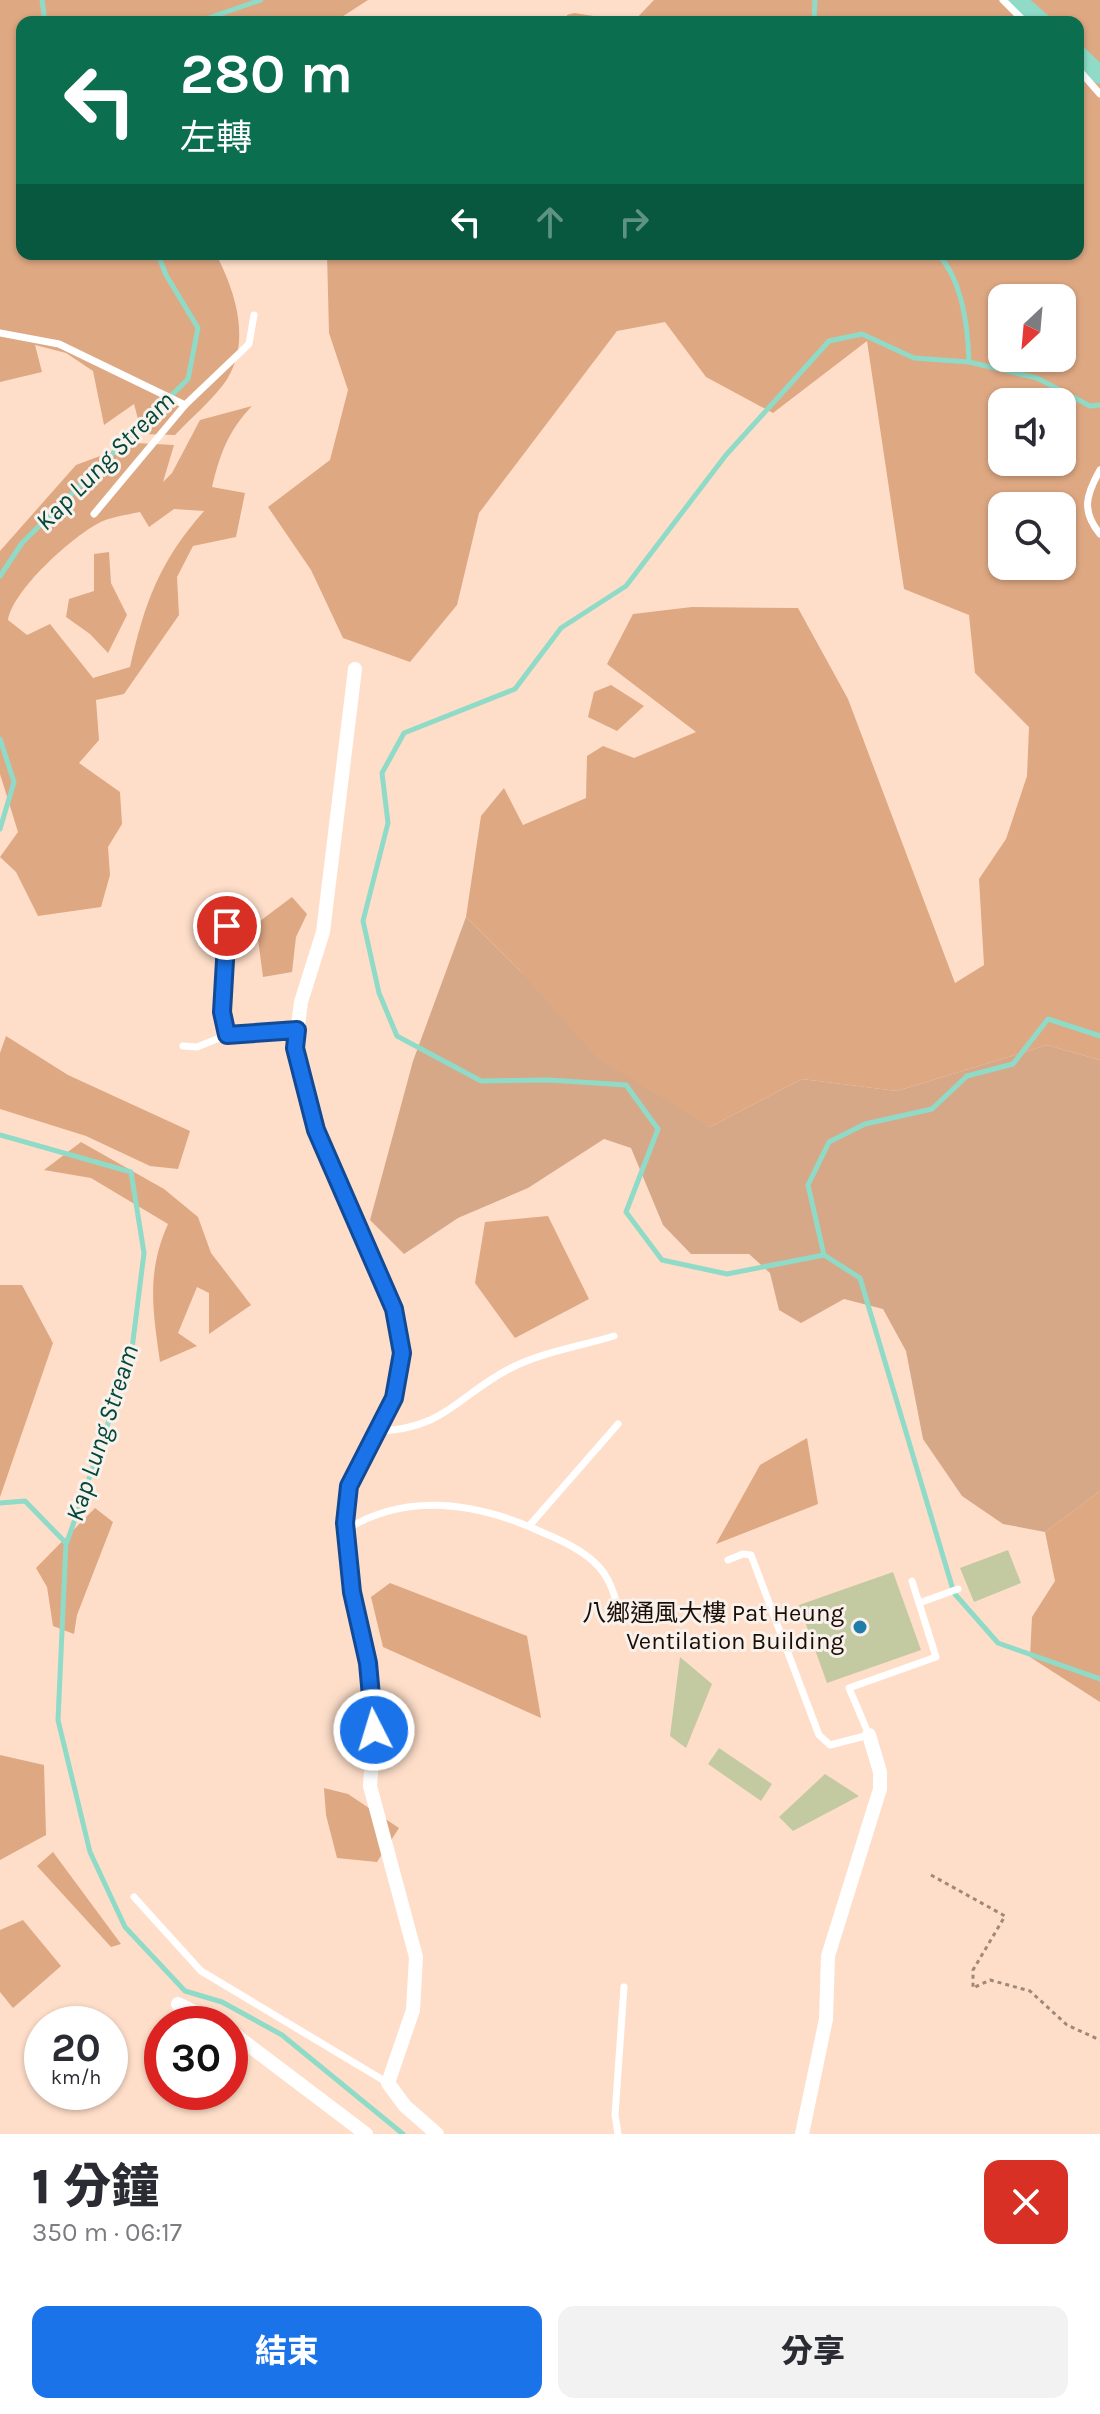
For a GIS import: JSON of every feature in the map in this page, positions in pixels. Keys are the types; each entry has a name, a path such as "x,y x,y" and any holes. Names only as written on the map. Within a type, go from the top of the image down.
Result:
{"street":[{"path":"355,669 323,932 301,1002 295,1048 316,1130 394,1309 402,1353 394,1398 349,1486 345,1530 352,1592 368,1663 374,1730 370,1786 416,1957 413,2010 388,2083 405,2106 437,2134"},
{"path":"802,2134 826,2019 828,1956 880,1789 880,1772 869,1735"},
{"path":"178,2004 182,2006"},
{"path":"248,2045 366,2134"}],"lane":[{"path":"1003,0 1019,16"},
{"path":"1084,76 1100,94"},
{"path":"94,514 185,405 249,344 254,315"},
{"path":"0,333 59,344 185,405"},
{"path":"1100,470 1088,491 1086,507 1088,518 1100,534"},
{"path":"227,926 222,1012 227,1035"},
{"path":"183,1046 197,1047 227,1035 297,1030"},
{"path":"374,1432 404,1431 422,1425 446,1414 514,1366 614,1336"},
{"path":"529,1526 618,1424"},
{"path":"345,1530 384,1511 415,1505 463,1506 529,1526 595,1562 613,1590 620,1616"},
{"path":"728,1560 743,1554 751,1555 824,1743 830,1745 869,1735 849,1688 936,1657 912,1581"},
{"path":"919,1603 958,1589"},
{"path":"134,1897 201,1971 388,2083"},
{"path":"618,2134 615,2115 624,1987"}],"path":[{"path":"931,1875 1005,1916 973,1970 973,1988 990,1980 1030,1991 1067,2025 1100,2040"}],"shaded area":[{"path":"0,0 368,0 343,16 16,16 16,260 219,260 235,302 239,336 232,369 223,385 175,435 142,434 134,404 104,425 93,371 66,353 35,345 42,372 0,382"},
{"path":"654,0 1100,0 1100,1060 1047,1045 897,1091 802,1079 710,1127 597,1058 521,972 466,917 481,816 504,788 523,825 586,798 587,756 603,746 634,758 696,732 607,664 633,614 692,607 798,608 848,699 955,983 984,965 979,879 1006,839 1027,776 1029,727 975,673 969,615 904,589 867,341 773,413 706,377 665,322 617,331 479,513 457,605 410,662 343,638 311,570 268,507 330,460 348,390 329,333 327,260 1084,260 1084,16 639,16"},
{"path":"574,13 594,16 567,16"},
{"path":"252,406 226,444 212,487 245,493 236,537 193,546 177,577 179,615 124,694 96,700 99,740 79,763 120,792 122,824 108,847 110,875 101,907 38,916 16,872 0,857 18,832 0,774 0,551 76,465 135,443 174,445 163,482 172,473 200,420","holes":["174,509 204,511 176,548 156,584 130,667 93,678 50,624 27,635 8,620 20,594 31,580 72,541 97,524 140,512 149,527"]},
{"path":"109,552 111,583 127,615 108,653 90,634 66,617 69,599 94,591 94,554"},
{"path":"611,685 644,706 617,731 588,717 594,692"},
{"path":"292,897 307,914 296,937 292,972 263,977 256,924"},
{"path":"466,917 521,972 710,1127 802,1079 897,1091 1047,1045 1100,1060 1100,1491 1045,1532 1003,1524 962,1496 923,1439 906,1351 883,1309 844,1299 801,1323 779,1310 770,1273 749,1254 691,1254 663,1225 631,1148 604,1139 528,1188 458,1218 404,1254 370,1220 413,1061"},
{"path":"6,1036 68,1075 190,1131 178,1169 150,1166 86,1136 0,1109 0,1053"},
{"path":"81,1142 164,1189 198,1217 211,1253 251,1305 209,1334 209,1293 197,1287 178,1333 197,1346 160,1362 153,1292 156,1259 168,1224 91,1178 44,1170"},
{"path":"548,1216 589,1299 515,1338 475,1283 485,1222"},
{"path":"0,1285 22,1285 53,1343 0,1497"},
{"path":"807,1438 818,1504 716,1544 760,1465"},
{"path":"1100,1491 1100,1702 1030,1657 1032,1617 1055,1581 1045,1532"},
{"path":"95,1508 113,1522 77,1615 74,1634 53,1626 47,1587 36,1568"},
{"path":"390,1583 527,1636 541,1718 383,1647 371,1597"},
{"path":"0,1755 44,1765 46,1835 0,1860"},
{"path":"324,1788 348,1794 399,1828 377,1862 337,1858 326,1815"},
{"path":"53,1852 121,1944 111,1947 37,1866"},
{"path":"23,1920 61,1966 13,2008 0,1992 0,1930"}],"building":[{"path":"1008,1550 1021,1583 974,1602 960,1568"},
{"name":"八鄉通風大樓 Pat Heung Ventilation Building","path":"893,1572 921,1650 827,1683 799,1605"},
{"path":"680,1657 712,1684 686,1748 670,1736"},
{"path":"719,1748 772,1784 761,1801 708,1764"},
{"path":"825,1774 859,1796 793,1831 779,1817"}],"waterway":[{"path":"42,0 44,16"},
{"name":"Kap Lung Stream","path":"214,16 261,0"},
{"path":"814,16 815,0"},
{"path":"1017,0 1035,16"},
{"path":"1084,60 1100,75"},
{"name":"Kap Lung Stream","path":"0,576 22,543 188,379 198,328 160,260"},
{"path":"942,260 959,291 969,362"},
{"path":"824,1255 727,1274 662,1260 626,1212 658,1129 626,1085 549,1080 481,1081 397,1036 379,993 363,921 388,823 382,773 404,733 515,689 561,628 626,586 726,455 829,341 862,334 914,358 969,362 1037,378 1090,406 1100,405"},
{"name":"Kap Lung Stream","path":"0,739 14,782 0,829"},
{"path":"1100,1036 1048,1019 1013,1064 967,1076 932,1109 865,1124 829,1142 808,1185 824,1255 860,1278 954,1593 998,1643 1100,1679"},
{"name":"Kap Lung Stream","path":"0,1135 131,1172 144,1253 131,1357 67,1542"},
{"path":"0,1503 25,1501 66,1543 58,1720 90,1852 125,1927 185,1991 222,2002 282,2035 403,2134"}],"place":[{"name":"八鄉通風大樓 Pat Heung Ventilation Building","path":"860,1627"}],"route":[{"path":"227,926 222,1012 227,1035 297,1030 295,1048 316,1130 394,1309 402,1353 394,1398 349,1486 345,1523 352,1592 368,1663 374,1730"}]}
